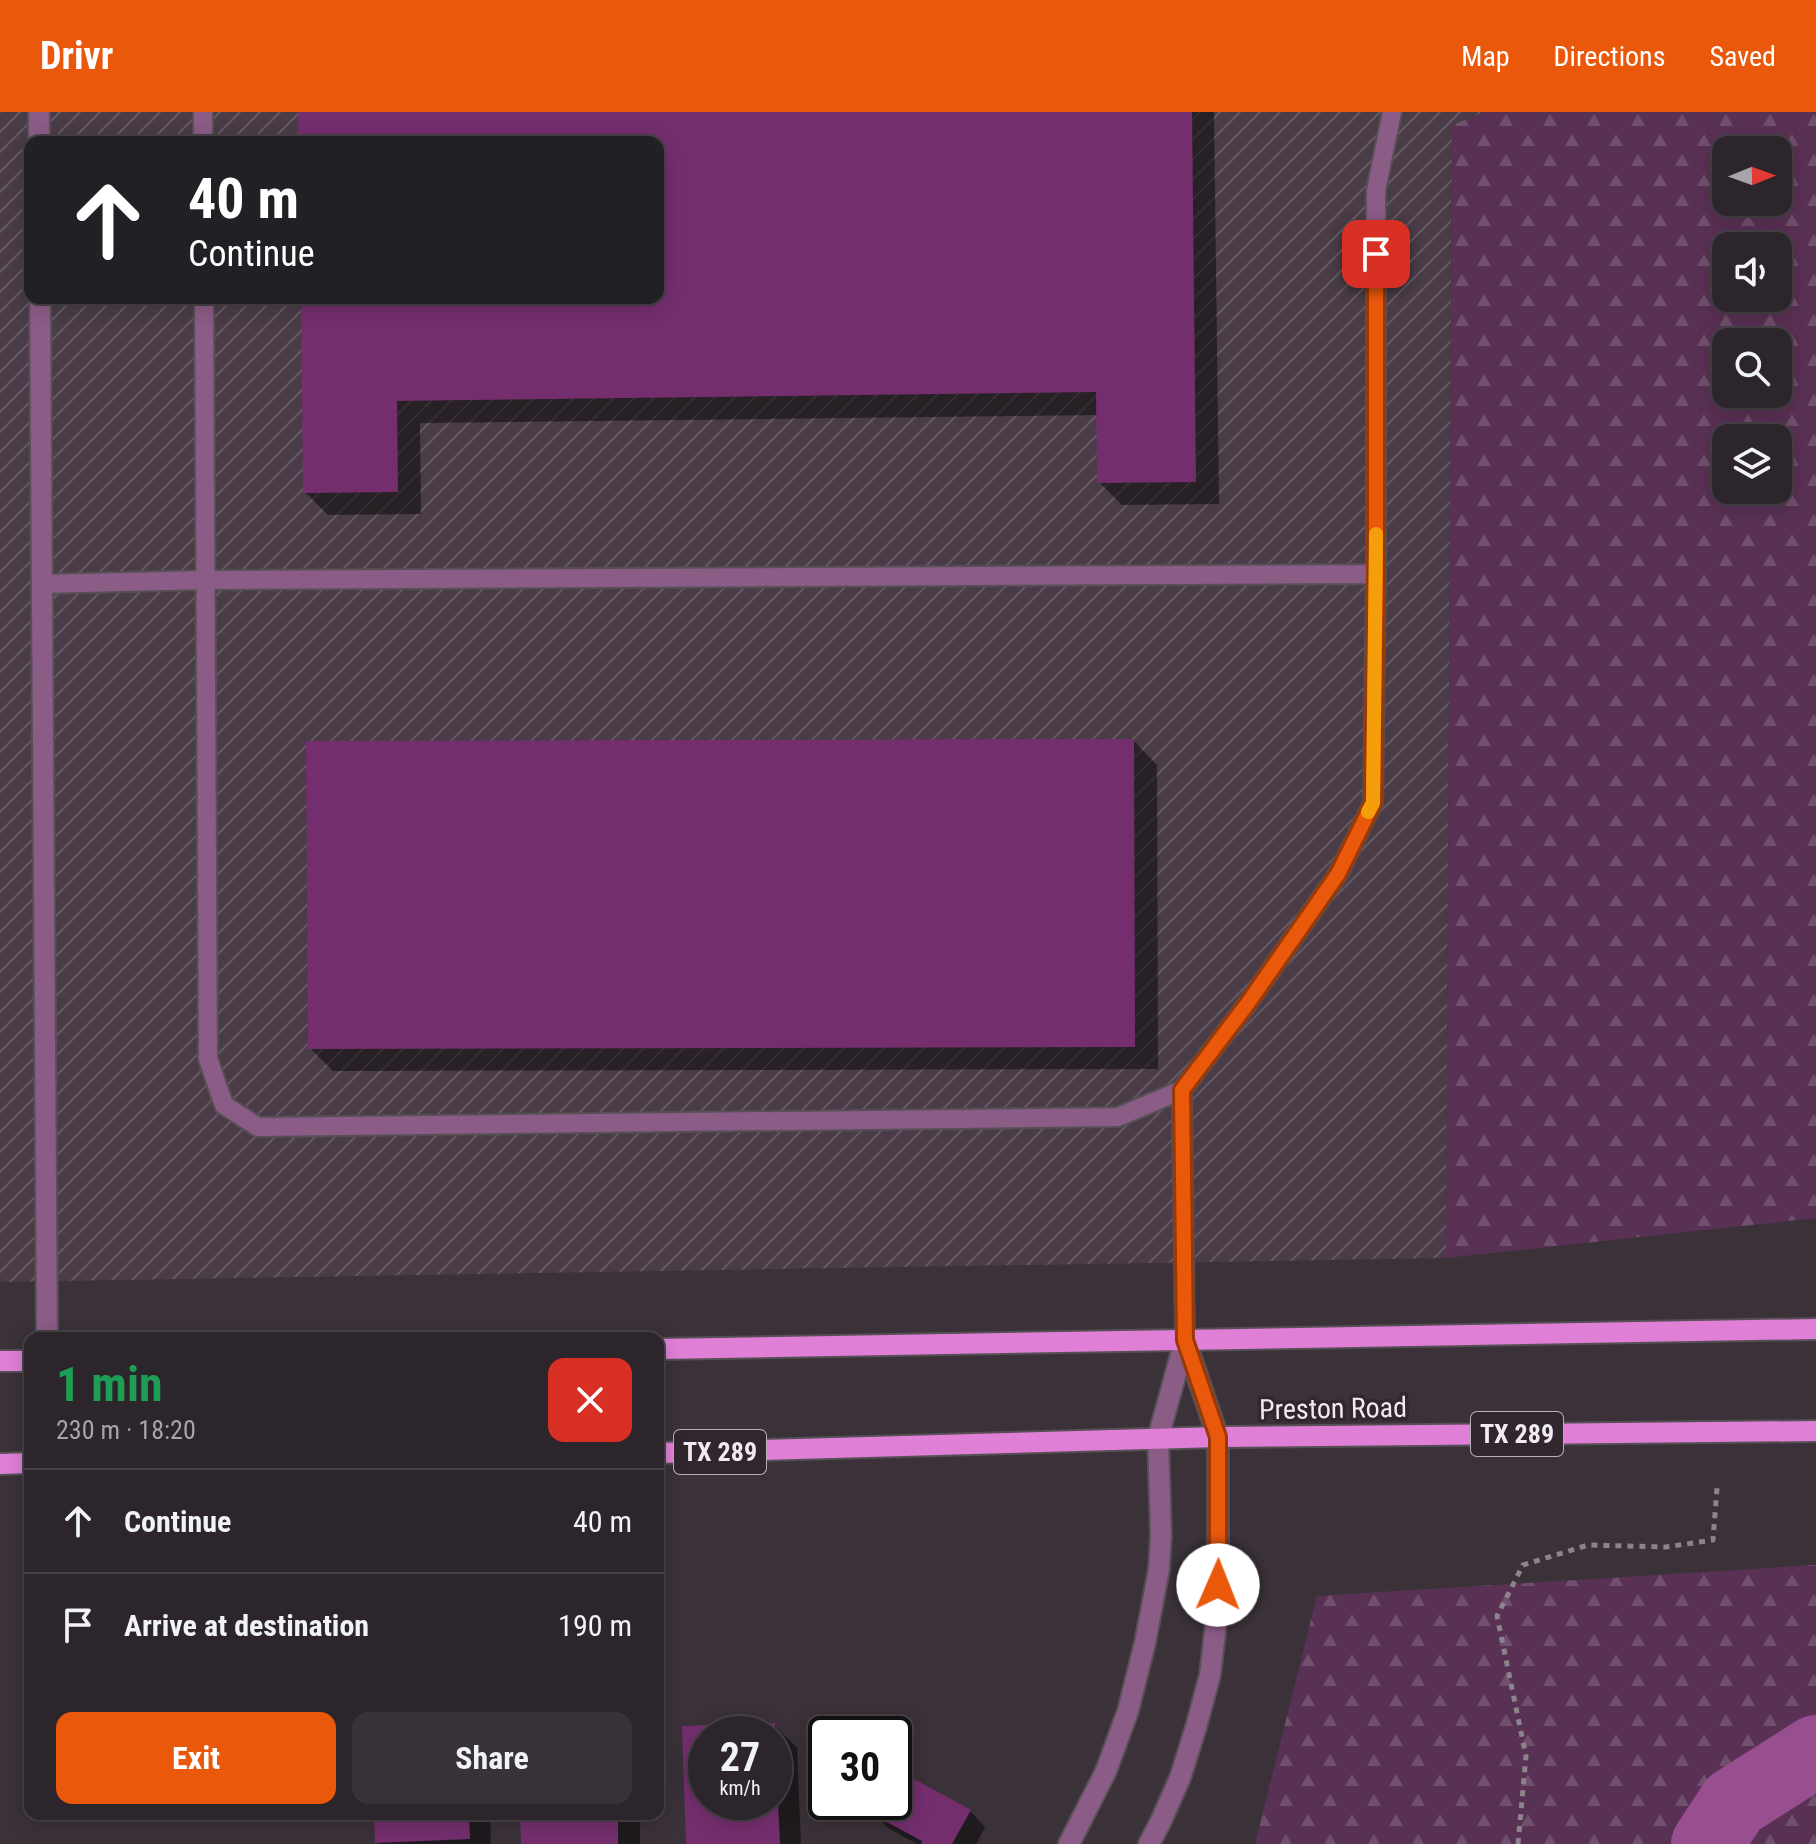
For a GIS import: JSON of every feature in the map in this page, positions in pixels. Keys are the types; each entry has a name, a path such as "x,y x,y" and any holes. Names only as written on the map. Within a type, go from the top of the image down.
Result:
{"main road":[{"path":"664,1349 1816,1329"},
{"path":"0,1361 24,1361"},
{"name":"Preston Road","path":"664,1453 1158,1438 1816,1431"},
{"path":"0,1464 24,1463"}],"street":[{"path":"39,112 39,136"},
{"path":"40,304 47,1332"},
{"path":"1149,1844 1180,1778 1210,1675 1218,1585 1218,1437 1185,1340"},
{"path":"1069,1844 1106,1771 1128,1711 1145,1643 1160,1558 1158,1438 1185,1340"}],"lane":[{"path":"203,112 203,136"},
{"path":"204,304 208,1059 224,1105 258,1127 1118,1117 1182,1090 1248,1003 1338,874 1373,803 1376,190 1392,112"},
{"path":"42,584 206,580 1376,574"},
{"path":"1182,1090 1185,1340"}],"path":[{"path":"1518,1844 1526,1756 1497,1616 1523,1565 1588,1545 1666,1547 1713,1540 1717,1488"}],"shaded area":[{"path":"0,112 1484,112 1452,125 1446,1258 0,1282"}],"green space":[{"path":"1484,112 1816,112 1816,1218 1446,1258 1452,125"},
{"path":"1816,1565 1816,1844 1255,1844 1317,1596"}],"building":[{"path":"298,112 1192,112 1196,482 1097,483 1096,392 397,401 398,492 303,493 301,304 664,304 664,136 299,136"},
{"path":"1134,739 1135,1047 308,1049 306,741"},
{"path":"682,1726 688,1726 688,1820 779,1820 780,1844 686,1844"},
{"path":"912,1778 971,1810 952,1844 921,1844 922,1841 883,1820 912,1820"},
{"path":"374,1820 469,1820 470,1839 375,1843"},
{"path":"520,1820 618,1820 618,1844 521,1844"}],"waterway":[{"path":"1707,1844 1734,1803 1816,1751"}],"slow traffic":[{"path":"1368,812 1373,803 1376,534"}],"route":[{"path":"1218,1585 1218,1437 1185,1340 1182,1090 1248,1003 1338,874 1373,803 1376,254"}]}
